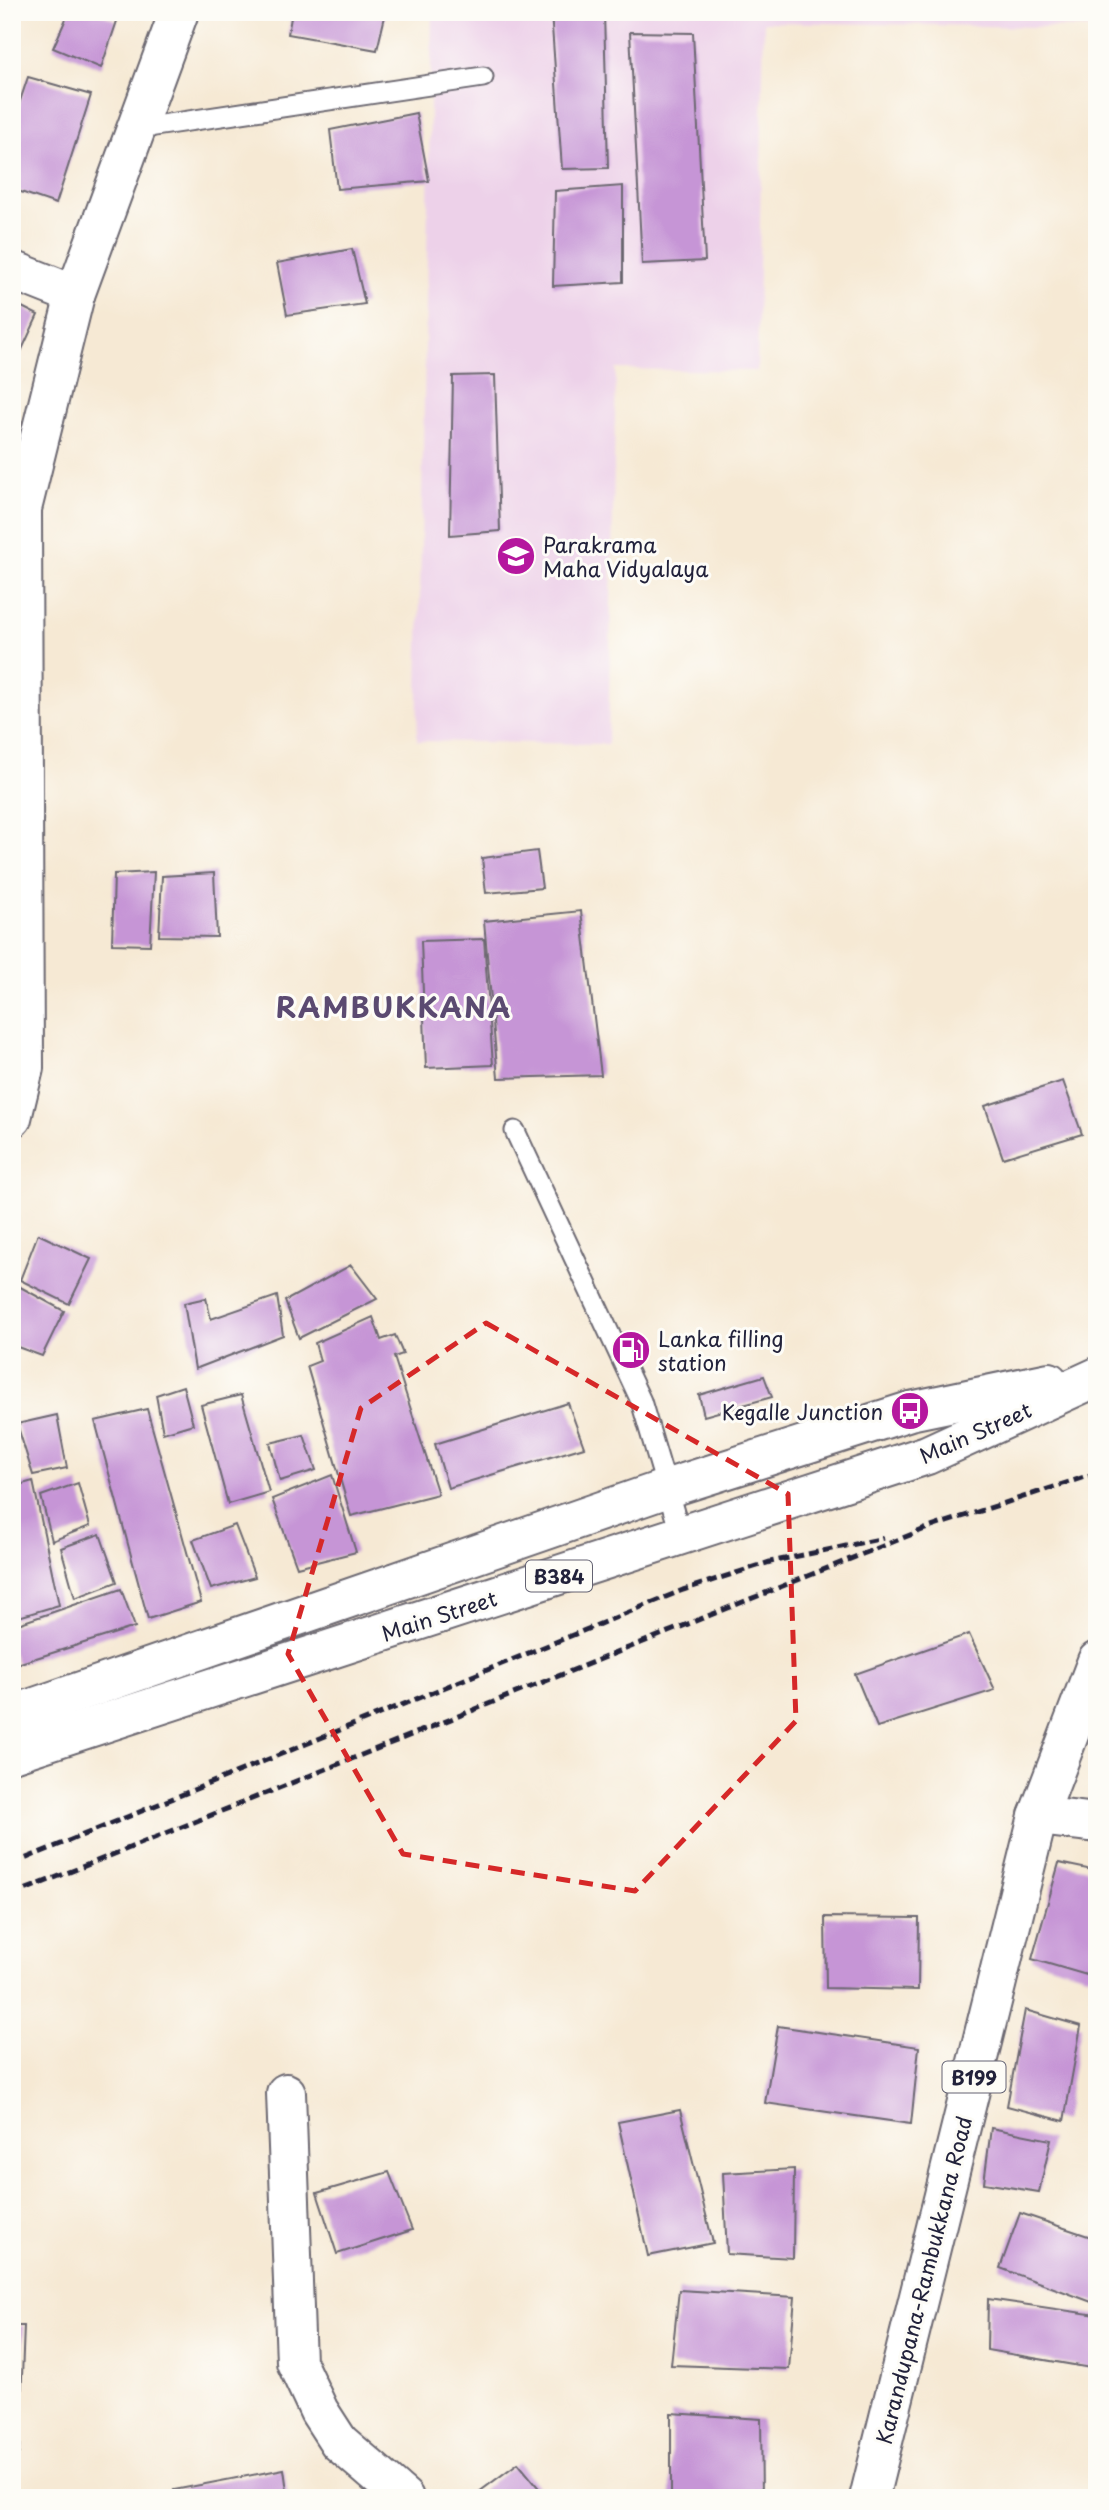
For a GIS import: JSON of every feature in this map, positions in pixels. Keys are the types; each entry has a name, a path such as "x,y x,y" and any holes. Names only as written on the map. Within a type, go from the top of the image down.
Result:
{"main road":[{"path":"12,1118 18,1067 22,509 75,295 180,12"},
{"path":"12,270 75,295"},
{"name":"Main Street","path":"12,1715 665,1489 910,1410 1097,1375"},
{"name":"Main Street","path":"12,1753 927,1455 1097,1375"},
{"name":"Karandupana-Rambukkana Road","path":"869,2498 1038,1816 1097,1661"},
{"path":"1038,1816 1097,1823"},
{"path":"286,2093 296,2362 319,2411 339,2442 404,2498"}],"lane":[{"path":"135,130 484,77"},
{"path":"515,1131 640,1401 681,1536"}],"highlighted area":[{"path":"486,1323 788,1494 796,1721 635,1891 403,1854 288,1654 361,1408"}],"shaded area":[{"name":"Parakrama Maha Vidyalaya","path":"432,12 1097,12 1097,28 764,22 757,371 616,369 608,744 417,741"}],"building":[{"path":"69,12 97,12 117,21 101,68 53,48"},
{"path":"292,12 386,12 377,50 288,34"},
{"path":"453,12 491,12 491,14 454,17"},
{"path":"551,12 604,12 608,168 562,169"},
{"path":"630,32 693,33 705,261 642,264"},
{"path":"28,77 91,95 56,204 12,189 12,125"},
{"path":"416,113 429,181 337,189 330,130"},
{"path":"623,186 623,282 553,286 555,191"},
{"path":"352,249 365,304 287,315 277,263"},
{"path":"12,302 38,315 12,371"},
{"path":"495,375 500,531 450,535 453,376"},
{"path":"537,851 542,888 486,893 482,858"},
{"path":"154,872 150,945 112,944 114,874"},
{"path":"214,873 217,937 159,936 162,876"},
{"path":"581,911 601,1075 498,1078 484,921"},
{"path":"484,939 493,1065 426,1068 421,941"},
{"path":"1063,1081 1082,1134 1003,1158 985,1106"},
{"path":"38,1234 91,1259 69,1304 20,1280"},
{"path":"351,1265 377,1299 299,1338 285,1301"},
{"path":"13,1283 64,1311 42,1356 12,1345"},
{"path":"277,1296 283,1335 195,1369 184,1303 206,1298 211,1319"},
{"path":"373,1317 381,1340 395,1335 403,1354 394,1357 438,1494 351,1516 307,1366 320,1361 315,1343"},
{"path":"764,1376 772,1397 704,1416 699,1395"},
{"path":"183,1386 193,1424 163,1433 156,1395"},
{"path":"241,1395 269,1492 228,1504 201,1405"},
{"path":"568,1403 584,1447 448,1488 435,1444"},
{"path":"147,1409 201,1602 148,1619 95,1421"},
{"path":"57,1415 67,1468 33,1475 17,1424"},
{"path":"304,1435 316,1470 280,1481 270,1443"},
{"path":"332,1475 356,1552 297,1567 272,1499"},
{"path":"33,1481 59,1605 12,1619 12,1487"},
{"path":"78,1483 90,1526 52,1541 41,1496"},
{"path":"235,1525 255,1577 211,1589 193,1540"},
{"path":"100,1534 117,1582 75,1598 61,1548"},
{"path":"121,1589 135,1627 17,1664 12,1651 12,1626"},
{"path":"969,1634 995,1690 877,1727 855,1674"},
{"path":"1059,1863 1097,1871 1097,1947 1090,1976 1032,1959"},
{"path":"825,1917 919,1918 918,1990 826,1988"},
{"path":"1025,2010 1081,2026 1064,2121 1007,2106"},
{"path":"778,2026 919,2047 911,2124 765,2103"},
{"path":"680,2110 713,2243 648,2256 618,2122"},
{"path":"991,2128 1051,2140 1039,2192 984,2183"},
{"path":"794,2169 793,2258 727,2254 723,2173"},
{"path":"389,2172 412,2230 337,2254 317,2193"},
{"path":"1020,2213 1097,2239 1097,2304 1000,2268"},
{"path":"679,2290 795,2297 789,2369 671,2365"},
{"path":"988,2299 1097,2315 1097,2369 987,2350"},
{"path":"12,2326 24,2326 19,2453 12,2453"},
{"path":"671,2413 761,2419 762,2498 671,2498"},
{"path":"518,2463 547,2498 471,2498"},
{"path":"284,2469 288,2498 176,2498 174,2490"}],"railway":[{"path":"12,1895 925,1529 1097,1473"},
{"path":"12,1864 683,1590 770,1562 884,1538"}],"place":[{"name":"Parakrama Maha Vidyalaya","path":"516,556"},
{"name":"Lanka filling station","path":"631,1350"},
{"name":"Kegalle Junction","path":"910,1411"}],"district":[{"name":"RAMBUKKANA","path":"394,1006"}]}
